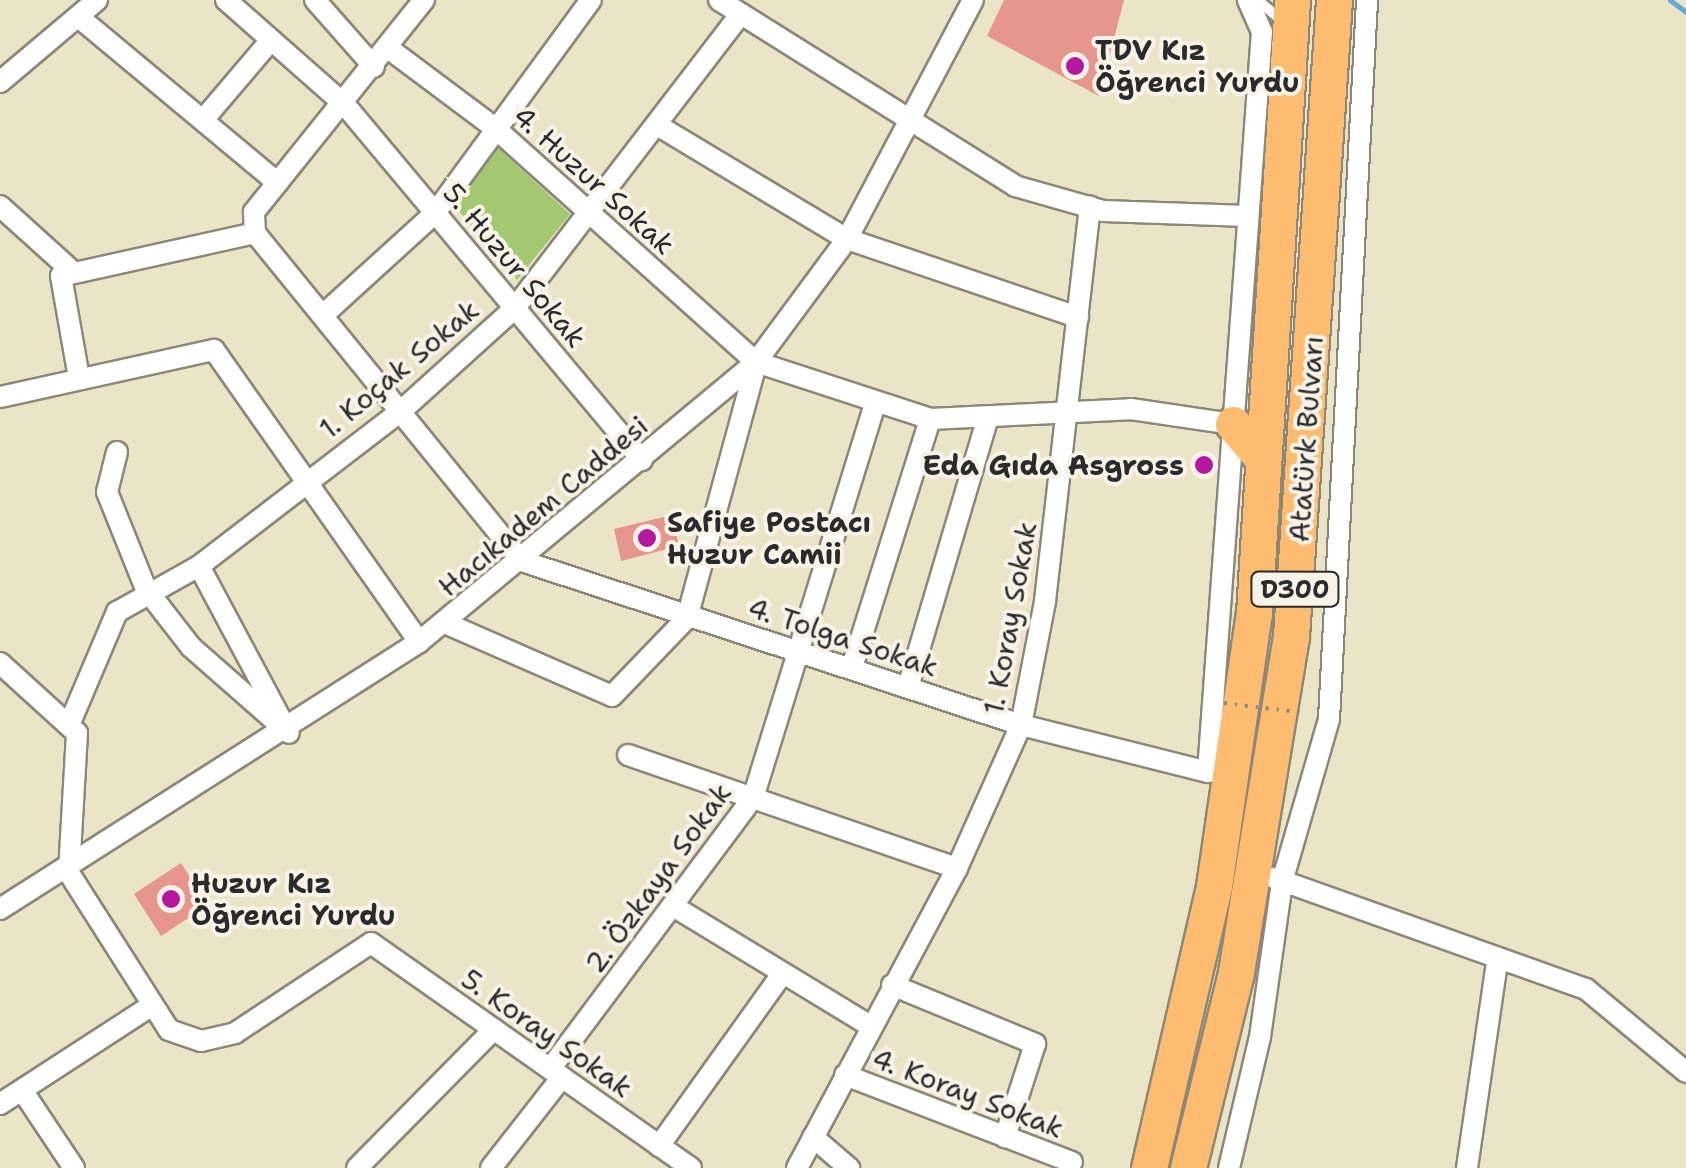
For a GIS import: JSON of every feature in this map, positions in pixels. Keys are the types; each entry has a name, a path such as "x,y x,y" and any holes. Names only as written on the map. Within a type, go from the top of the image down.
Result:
{"highway":[{"name":"Atatürk Bulvarı","path":"1188,1168 1268,876 1291,636 1334,0"},
{"name":"Atatürk Bulvarı","path":"1150,1168 1219,780 1262,458 1263,223 1291,13"},
{"path":"1233,424 1262,458"}],"street":[{"path":"0,82 80,19 97,0"},
{"name":"5. Huzur Sokak","path":"226,0 345,105 642,460"},
{"path":"315,0 374,66"},
{"path":"424,0 345,105 254,212 255,233 522,561"},
{"path":"324,314 436,213 591,0"},
{"path":"718,0 1015,186 1090,207 1263,223"},
{"name":"Hacıkadem Caddesi","path":"0,909 69,873 289,733 419,642 522,561 756,362 847,239 973,0"},
{"path":"1219,780 1233,424 1263,223 1262,32 1248,0"},
{"path":"1229,1168 1260,1037 1268,876 1329,719 1367,0"},
{"name":"1. Koçak Sokak","path":"69,724 117,612 146,589 199,566 302,483 401,411 515,308 740,15"},
{"path":"80,19 278,183"},
{"path":"203,120 271,40"},
{"name":"4. Huzur Sokak","path":"388,48 495,128 756,362"},
{"path":"657,124 847,239 1078,318"},
{"path":"0,206 73,272"},
{"name":"1. Koray Sokak","path":"796,1168 957,868 1021,725 1069,408 1090,207"},
{"path":"78,378 57,286 73,272 255,233"},
{"path":"0,397 214,350 302,483 419,642"},
{"path":"444,623 612,696 687,618 756,362 874,406 930,419 986,423 1069,408 1233,424"},
{"name":"2. Özkaya Sokak","path":"491,1168 672,906 753,798 805,650 874,406"},
{"path":"852,668 930,419"},
{"path":"908,688 986,423"},
{"path":"117,452 106,492 146,589 191,647 289,733"},
{"name":"4. Tolga Sokak","path":"522,561 687,618 805,650 1021,725 1219,780"},
{"path":"199,566 289,733"},
{"path":"0,663 77,733 69,873 148,1008 0,1104"},
{"path":"628,756 957,868"},
{"path":"1268,876 1498,962 1586,990 1686,1072"},
{"path":"672,906 870,1026"},
{"name":"5. Koray Sokak","path":"148,1008 168,1030 216,1040 372,943 691,1168"},
{"path":"1467,1168 1498,962"},
{"path":"660,1146 782,974"},
{"path":"892,985 1034,1044 1004,1136"},
{"path":"357,1168 494,1029"},
{"name":"4. Koray Sokak","path":"845,1075 1072,1162"},
{"path":"22,1090 74,1168"},
{"path":"813,1137 849,1168"}],"lane":[{"path":"1258,0 1291,13"}],"path":[{"path":"1224,703 1306,713"}],"green space":[{"path":"497,147 570,214 517,280 453,204"}],"building":[{"name":"TDV Kız Öğrenci Yurdu","path":"1004,0 1124,0 1099,96 987,36"},
{"name":"Safiye Postacı Huzur Camii","path":"672,515 679,546 621,561 614,529"},
{"name":"Huzur Kız Öğrenci Yurdu","path":"181,863 208,905 161,936 134,894"}],"waterway":[{"path":"1670,0 1686,12"}],"place":[{"name":"TDV Kız Öğrenci Yurdu","path":"1075,66"},
{"name":"Eda Gıda Asgross","path":"1204,465"},
{"name":"Safiye Postacı Huzur Camii","path":"647,538"},
{"name":"Huzur Kız Öğrenci Yurdu","path":"171,899"}]}
